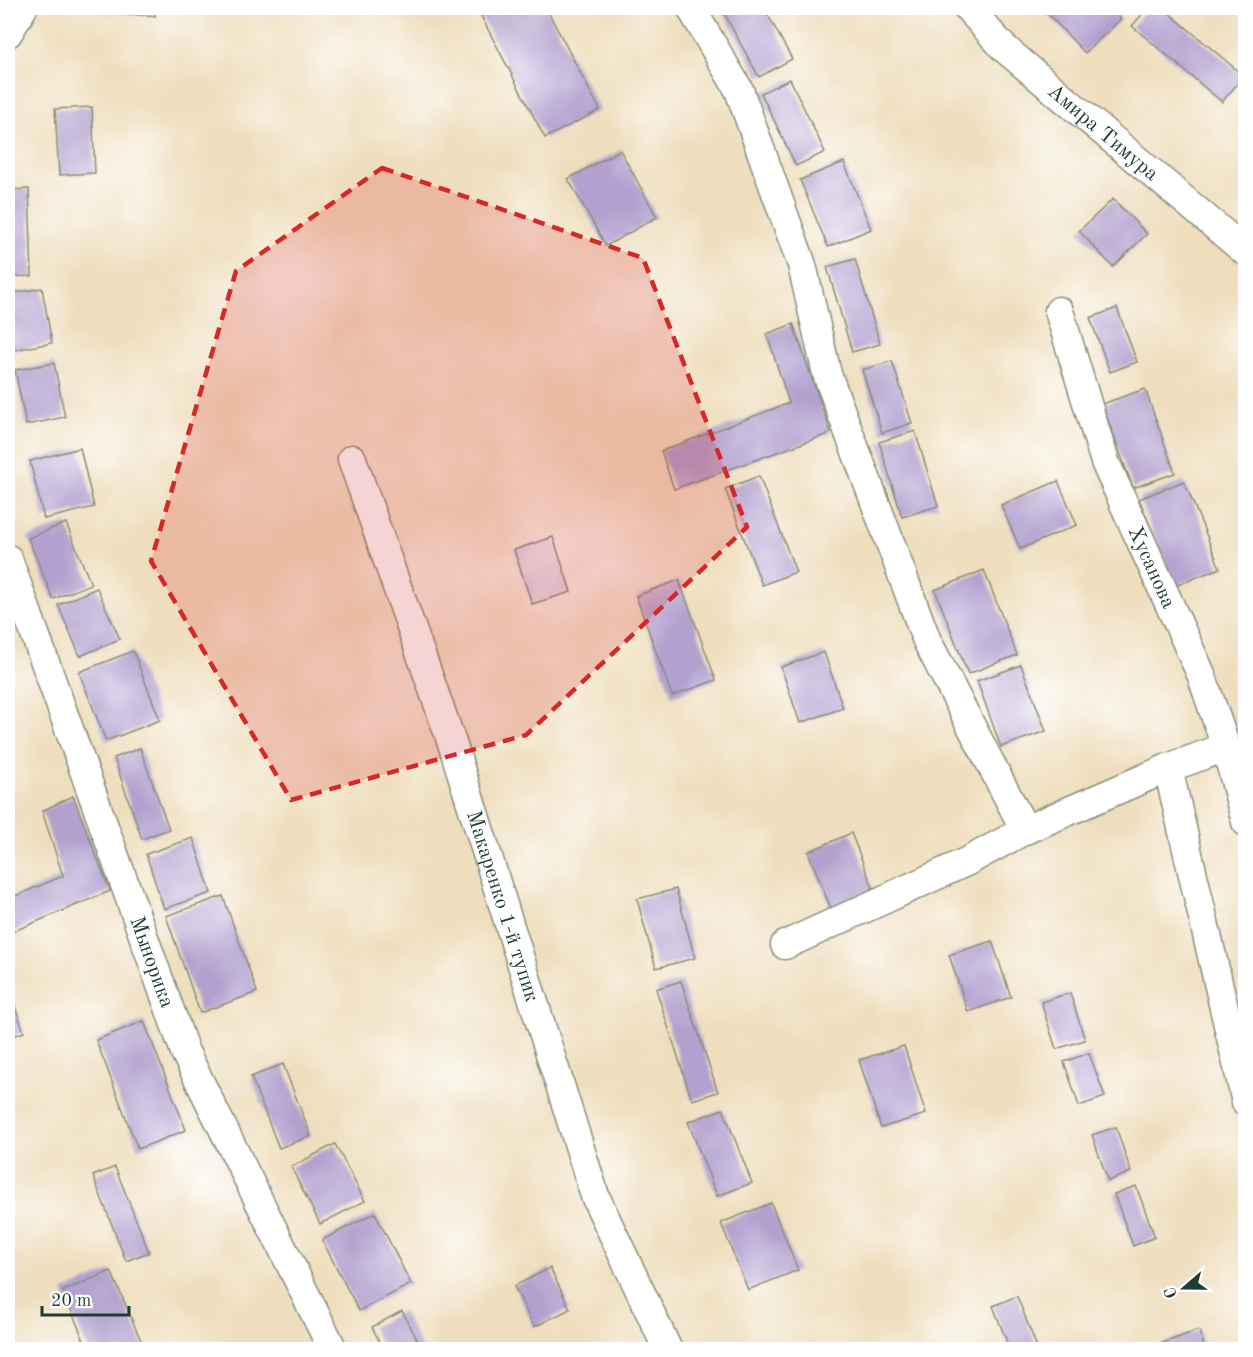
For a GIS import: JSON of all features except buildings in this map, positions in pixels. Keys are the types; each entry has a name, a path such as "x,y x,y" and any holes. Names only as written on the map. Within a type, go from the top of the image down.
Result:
{"street":[{"path":"8,33 23,8"},
{"path":"691,8 739,90 802,265 827,374 927,641 1025,830"},
{"name":"Амира Тимура","path":"968,8 1004,48 1245,252"},
{"name":"Хусанова","path":"1059,311 1105,462 1201,674 1226,747 1245,822"},
{"name":"Макаренко 1-й тупик","path":"352,459 452,743 595,1196 668,1350"},
{"name":"Мынорика","path":"8,560 185,1052 333,1350"},
{"path":"785,945 968,861 1025,830 1168,768 1226,747"},
{"path":"1168,768 1245,1102"}],"highlighted area":[{"path":"382,168 643,258 747,527 526,735 291,800 151,561 236,271"}]}
